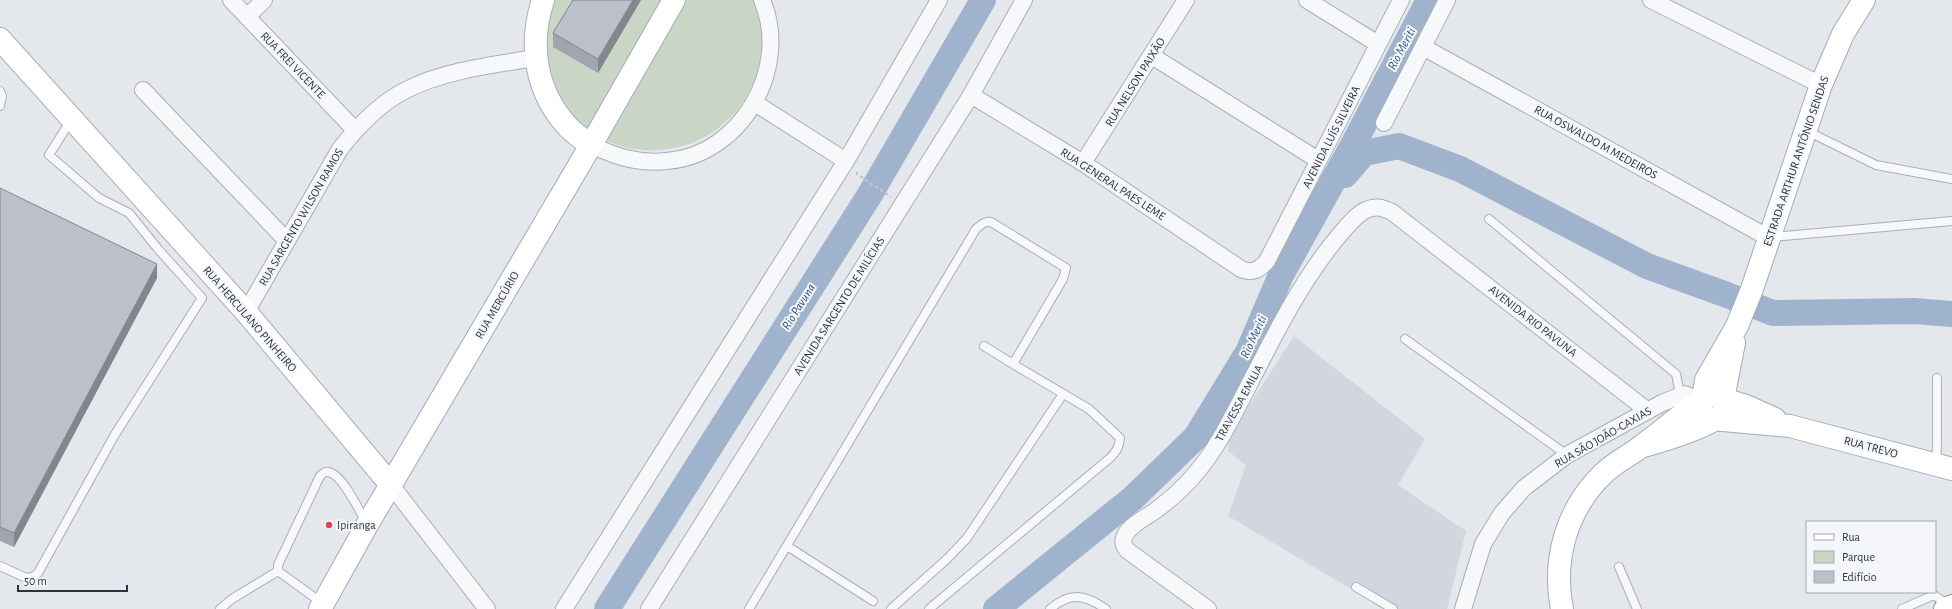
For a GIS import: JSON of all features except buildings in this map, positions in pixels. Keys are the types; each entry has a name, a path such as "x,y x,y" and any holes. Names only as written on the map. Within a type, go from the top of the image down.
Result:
{"main road":[{"path":"544,0 538,16 535,37 535,58 542,84 553,108 570,129 591,145"},
{"name":"RUA MERCÚRIO","path":"322,606 367,525 591,145 674,0"},
{"name":"ESTRADA ARTHUR ANTÔNIO SENDAS","path":"1714,406 1706,380 1739,320 1752,289 1807,131 1821,85 1843,34 1864,0"},
{"name":"RUA HERCULANO PINHEIRO","path":"0,39 246,312 391,485"},
{"path":"1561,604 1559,571 1561,551 1567,529 1577,507 1589,490 1604,472 1640,447 1679,416 1714,406"},
{"name":"RUA TREVO","path":"1714,406 1944,466"}],"street":[{"name":"RUA FREI VICENTE","path":"231,0 355,130"},
{"path":"247,17 264,0"},
{"path":"591,145 616,157 642,162 669,161 695,154 719,142 739,124 755,103 768,74 772,42 767,11 762,0"},
{"path":"564,609 846,161 939,0"},
{"name":"AVENIDA SARGENTO DE MILÍCIAS","path":"649,609 971,95 1024,0"},
{"name":"RUA NELSON PAIXÃO","path":"1083,163 1186,0"},
{"path":"1307,0 1378,44"},
{"name":"AVENIDA LUÍS SILVEIRA","path":"1255,271 1267,261 1401,0"},
{"path":"1384,123 1447,0"},
{"path":"1651,0 1821,85"},
{"name":"RUA OSWALDO M MEDEIROS","path":"1423,47 1770,238"},
{"path":"1152,56 1318,160"},
{"name":"RUA SARGENTO WILSON RAMOS","path":"246,312 320,180 340,149 355,130 381,106 408,89 439,77 481,67 535,58"},
{"path":"143,90 287,241"},
{"name":"RUA GENERAL PAES LEME","path":"971,95 1083,163 1241,269 1248,272 1255,271"},
{"path":"755,103 846,161"},
{"name":"TRAVESSA EMILIA","path":"1208,609 1128,552 1124,546 1124,538 1130,530 1167,502 1187,482 1208,457 1225,430 1313,268 1351,221 1366,210 1378,206 1392,212 1419,231"},
{"name":"AVENIDA RIO PAVUNA","path":"1419,231 1648,411"},
{"path":"1680,394 1688,394 1714,406"},
{"name":"RUA SÃO JOÃO-CAXIAS","path":"1463,609 1483,544 1502,513 1524,488 1567,455 1680,394"},
{"name":"RUA HERCULANO PINHEIRO","path":"391,485 487,609"}],"lane":[{"path":"0,91 2,96 0,106"},
{"path":"0,566 24,577 31,578 38,573 118,430 202,298 158,249 129,213 99,198 49,155 72,119"},
{"path":"1807,131 1876,166 1952,179"},
{"path":"1489,219 1676,374 1680,394"},
{"path":"749,609 976,229 987,221 1016,236 1066,268 1063,278 1013,364"},
{"path":"1770,238 1952,221"},
{"path":"1405,339 1567,455"},
{"path":"929,609 1117,450 1120,438 1089,409 984,346"},
{"path":"1937,378 1937,446 1944,466"},
{"path":"891,609 947,559 967,538 1063,394"},
{"path":"220,609 232,599 278,571 280,559 320,476 325,472 335,475 342,483 367,525"},
{"path":"787,546 873,601"},
{"path":"1619,567 1637,609"},
{"path":"278,571 322,606"},
{"path":"1356,587 1393,609"},
{"path":"1902,609 1934,595 1949,607"},
{"path":"1050,609 1058,602 1077,596 1094,601 1106,609"}],"path":[{"path":"860,168 857,174 892,198"}],"shaded area":[{"path":"1294,336 1425,439 1398,485 1466,531 1447,609 1385,609 1228,516 1246,465 1228,451 1230,435"}],"green space":[{"path":"549,0 757,0 764,26 764,53 754,82 739,108 719,128 695,141 669,149 642,150 615,144 590,131 568,111 557,97 551,86 545,69"}],"waterway":[{"name":"Rio Pavuna","path":"607,609 869,196 983,0"},
{"name":"Rio Meriti","path":"996,609 1133,498 1196,437 1248,352 1281,275 1353,145 1429,0"},
{"path":"1345,175 1364,153 1399,146 1460,169 1647,266 1773,313 1914,311 1952,314"}],"place":[{"name":"Ipiranga","path":"329,525"}]}
